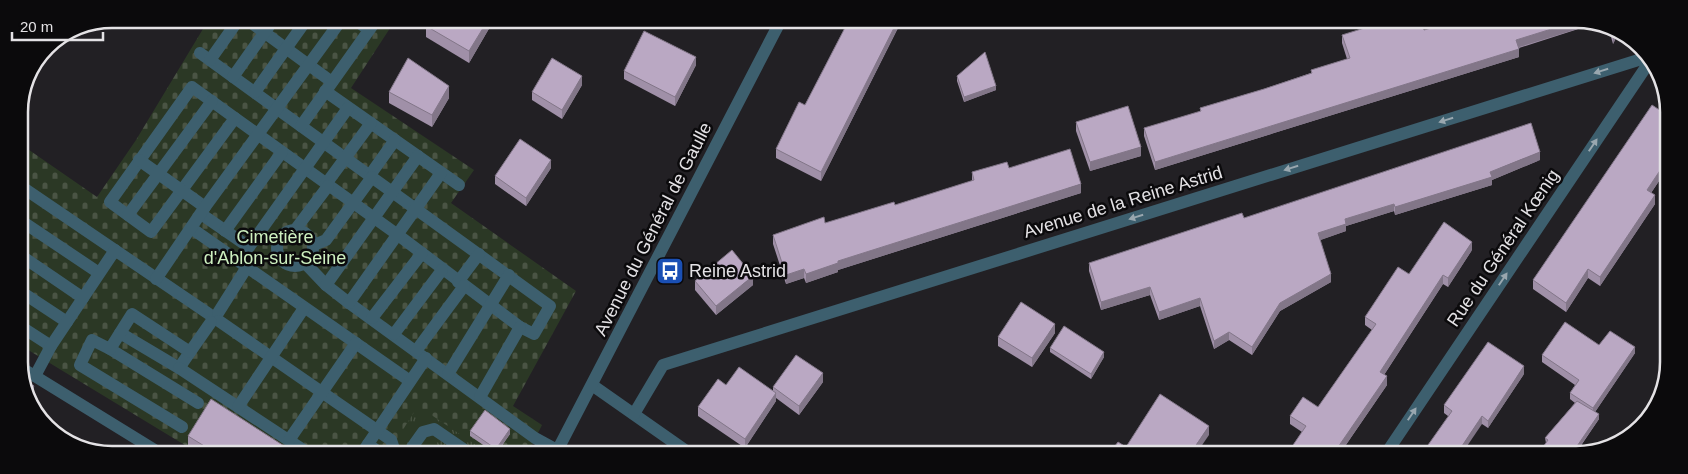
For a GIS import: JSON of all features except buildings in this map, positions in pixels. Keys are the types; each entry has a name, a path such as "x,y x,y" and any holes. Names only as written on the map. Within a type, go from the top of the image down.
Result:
{"street":[{"path":"231,28 205,57 550,306 534,334 520,327 398,235 192,87 110,202 151,232 235,118"},
{"path":"258,28 309,66 348,108 459,185"},
{"path":"233,77 268,28"},
{"path":"255,92 301,28"},
{"path":"156,279 336,28"},
{"path":"301,126 370,28"},
{"name":"Avenue du Général de Gaulle","path":"559,446 777,28"},
{"name":"Avenue de la Reine Astrid","path":"634,414 663,364 1641,58"},
{"name":"Rue du Général Kœnig","path":"1390,446 1647,66"},
{"path":"128,215 212,101"},
{"path":"139,160 182,190 225,231 248,247 348,108"},
{"path":"295,230 307,234 314,245 312,255 306,264 294,267 282,262 276,250 280,238 284,234 295,230 371,123"},
{"path":"314,245 326,240 354,204 395,140"},
{"path":"225,231 282,152"},
{"path":"326,285 375,219 418,156"},
{"path":"350,303 441,173"},
{"path":"28,191 377,430 391,440 392,446"},
{"path":"28,225 99,273"},
{"path":"191,228 410,381"},
{"path":"35,376 51,346 115,250"},
{"path":"372,318 422,253"},
{"path":"367,446 410,381 421,354 479,254"},
{"path":"28,260 83,298"},
{"path":"306,264 326,285 547,446"},
{"path":"179,368 247,267"},
{"path":"394,334 442,270"},
{"path":"448,374 509,275"},
{"path":"28,296 67,322"},
{"path":"238,407 304,308"},
{"path":"110,349 132,314 190,352"},
{"path":"480,397 520,327"},
{"path":"28,331 51,346"},
{"path":"120,333 179,368 298,446"},
{"path":"182,427 80,365 92,340 198,403"},
{"path":"289,440 356,344"},
{"path":"29,372 148,446"},
{"path":"592,385 679,446"},
{"path":"413,446 422,432 434,429 458,446"},
{"path":"450,446 452,442"}],"green space":[{"name":"Cimetière d'Ablon-sur-Seine","path":"204,28 390,28 351,88 474,170 451,203 576,291 513,406 542,425 532,446 265,446 211,410 189,446 186,446 28,350 28,149 97,197 136,140"},
{"path":"418,406 478,446 392,446"}],"place":[{"name":"Reine Astrid","path":"670,271"}]}
